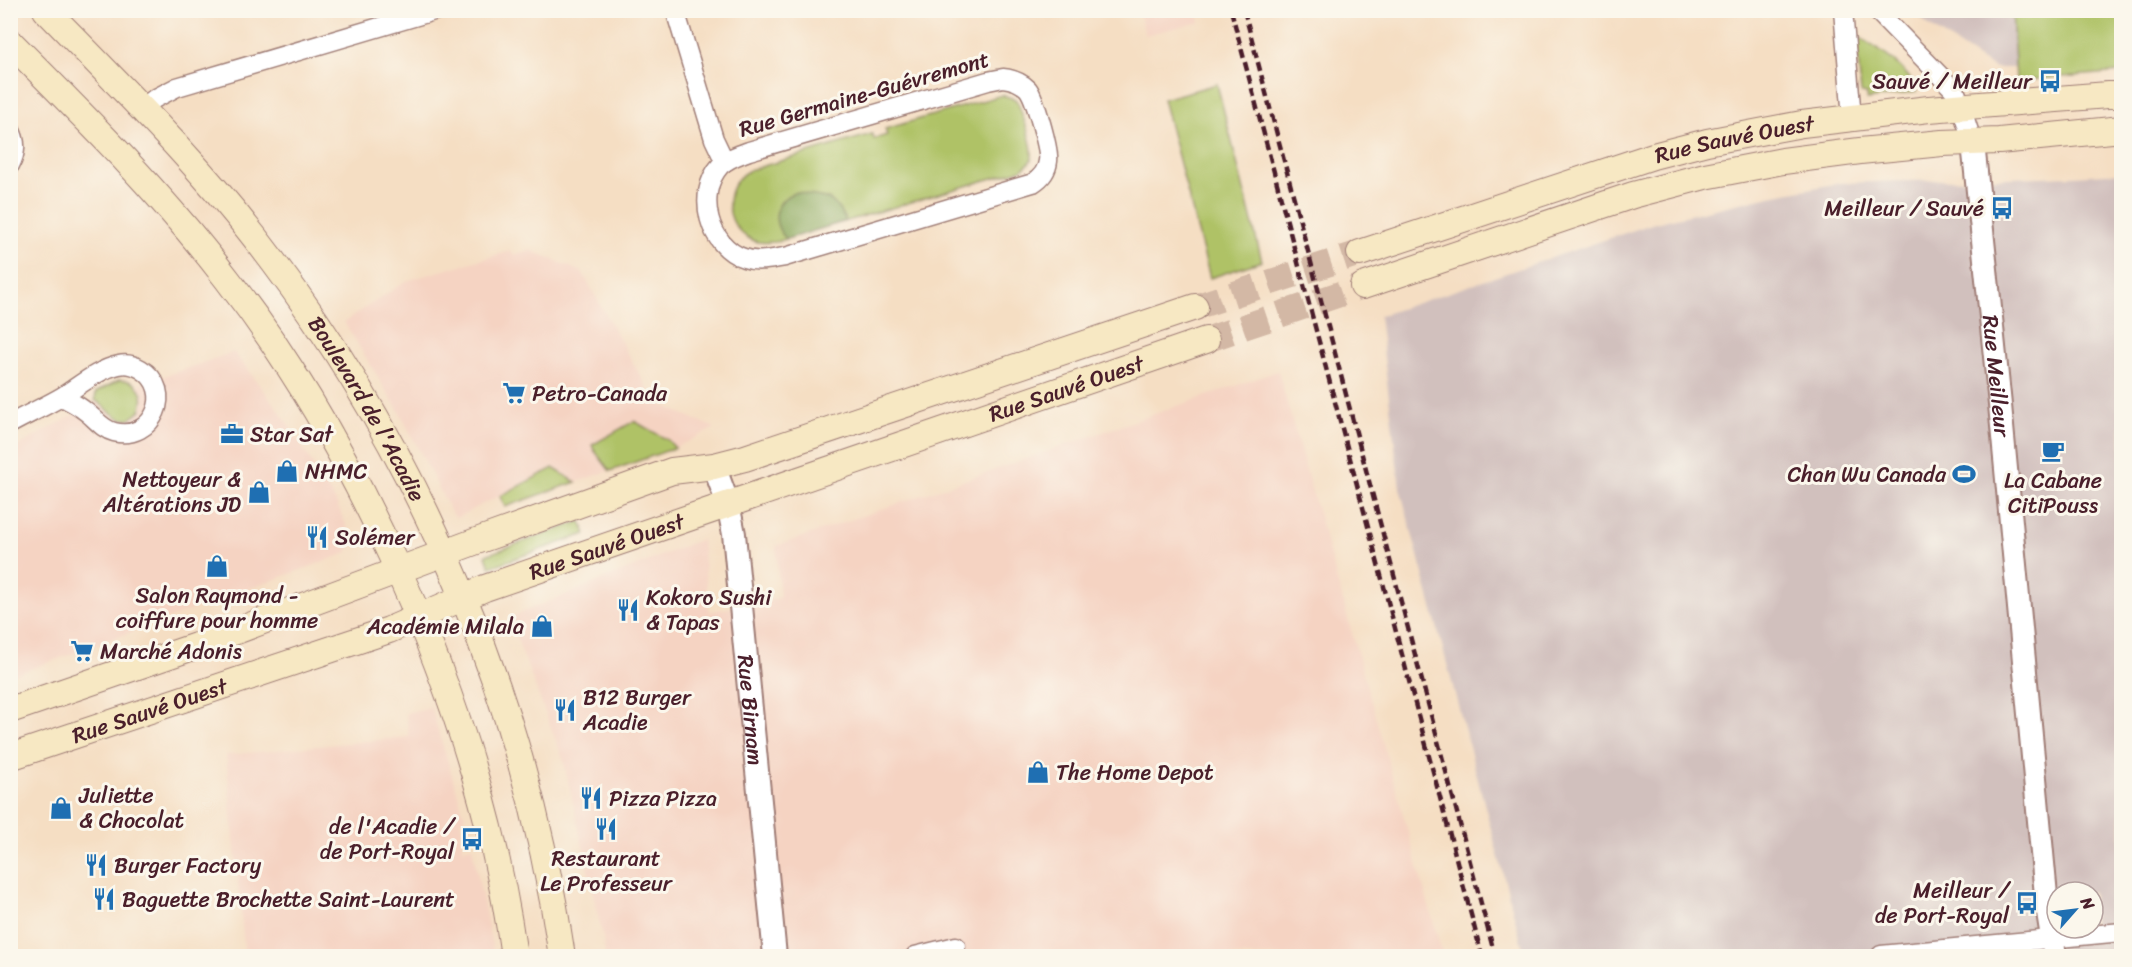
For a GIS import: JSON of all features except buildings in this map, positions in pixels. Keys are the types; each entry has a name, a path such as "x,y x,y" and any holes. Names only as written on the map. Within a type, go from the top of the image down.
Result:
{"main road":[{"name":"Boulevard de l'Acadie","path":"46,10 172,140 247,228 273,260 320,327 372,411 424,510 463,597 503,704 527,782 545,857 562,957"},
{"name":"Boulevard de l'Acadie","path":"10,42 141,177 196,241 242,299 292,372 336,443 420,616 460,724 483,802 501,877 514,957"},
{"name":"Rue Sauvé Ouest","path":"1360,253 1597,174 1689,146 1752,132 1929,109 2121,95"},
{"name":"Rue Sauvé Ouest","path":"1363,286 1633,195 1705,176 1783,161 1860,151 2121,129"},
{"name":"Rue Sauvé Ouest","path":"10,710 196,646 672,471 714,466 746,458 1194,307"},
{"name":"Rue Sauvé Ouest","path":"10,757 389,630 485,588 1206,340"}],"street":[{"path":"142,109 154,99 177,87 437,10"},
{"path":"675,10 714,139 725,162"},
{"path":"1843,10 1852,118"},
{"name":"Rue Meilleur","path":"1876,10 1889,26 1952,87 1963,107 1973,143 2053,948"},
{"name":"Rue Germaine-Guévremont","path":"1003,78 1019,82 1031,93 1049,153 1042,176 1027,186 785,257 759,261 731,252 720,241 712,226 708,214 710,190 717,171 725,162 737,155 760,148 1003,78"},
{"path":"10,129 16,145 12,161"},
{"path":"10,424 120,364 138,368 149,375 156,386 159,400 155,415 146,425 135,432 122,434 103,428 86,411 62,397"},
{"name":"Rue Birnam","path":"714,466 728,504 734,534 775,957"},
{"path":"1881,955 2053,948 2121,932"},
{"path":"915,957 956,946"}],"shaded area":[{"path":"1139,11 1197,11 1200,22 1145,35"},
{"path":"1912,11 2012,11 2015,68 1995,68 1987,64 1932,28"},
{"path":"2121,173 2121,956 1525,956 1400,488 1379,316 1655,223 1770,196 1840,183"},
{"path":"530,250 582,272 655,402 715,428 675,448 505,507 499,496 456,518 400,413 344,322 406,281 511,251 513,255"},
{"path":"234,352 281,413 336,502 352,539 347,553 11,676 11,450 109,395"},
{"path":"1278,371 1443,956 605,956 604,942 564,762 509,618 702,539 709,612 780,598 776,546"},
{"path":"431,707 465,818 460,820 463,834 460,835 463,849 472,847 494,956 245,956 226,755 409,737 406,713"}],"green space":[{"path":"2012,11 2121,11 2121,72 2016,81"},
{"path":"1856,35 1899,66 1907,74 1917,92 1867,100 1867,94 1861,93"},
{"path":"1217,84 1262,261 1210,278 1163,99"},
{"path":"1002,95 1015,99 1018,103 1032,148 1031,160 1020,170 776,242 758,242 747,237 732,219 729,208 733,186 750,170 872,134 874,139 887,135 885,129"},
{"path":"798,192 831,200 846,221 787,239 778,226 777,212 784,199"},
{"path":"119,380 131,382 141,393 140,411 128,419 117,417 95,400 96,392"},
{"path":"634,421 668,440 675,448 610,471 592,445"},
{"path":"553,468 576,482 505,507 500,496"},
{"path":"581,521 586,534 490,567 486,555"}],"tunnel":[{"path":"1195,307 1360,253"},
{"path":"1206,340 1363,286"}],"railway":[{"path":"1231,10 1482,956"},
{"path":"1244,10 1495,956"}],"place":[{"name":"Sauvé / Meilleur","path":"2050,81"},
{"name":"Meilleur / Sauvé","path":"2002,208"},
{"name":"Petro-Canada","path":"514,393"},
{"name":"Star Sat","path":"232,434"},
{"name":"La Cabane CitiPouss","path":"2053,451"},
{"name":"NHMC","path":"287,471"},
{"name":"Chan Wu Canada","path":"1964,474"},
{"name":"Nettoyeur & Altérations JD","path":"259,492"},
{"name":"Solémer","path":"317,537"},
{"name":"Salon Raymond - coiffure pour homme","path":"217,566"},
{"name":"Kokoro Sushi & Tapas","path":"628,610"},
{"name":"Académie Milala","path":"542,626"},
{"name":"Marché Adonis","path":"82,651"},
{"name":"B12 Burger Acadie","path":"565,710"},
{"name":"The Home Depot","path":"1038,772"},
{"name":"Pizza Pizza","path":"591,798"},
{"name":"Juliette & Chocolat","path":"61,808"},
{"name":"Restaurant Le Professeur","path":"606,829"},
{"name":"de l'Acadie / de Port-Royal","path":"472,839"},
{"name":"Burger Factory","path":"96,865"},
{"name":"Baguette Brochette Saint-Laurent","path":"104,899"},
{"name":"Meilleur / de Port-Royal","path":"2027,903"}]}
